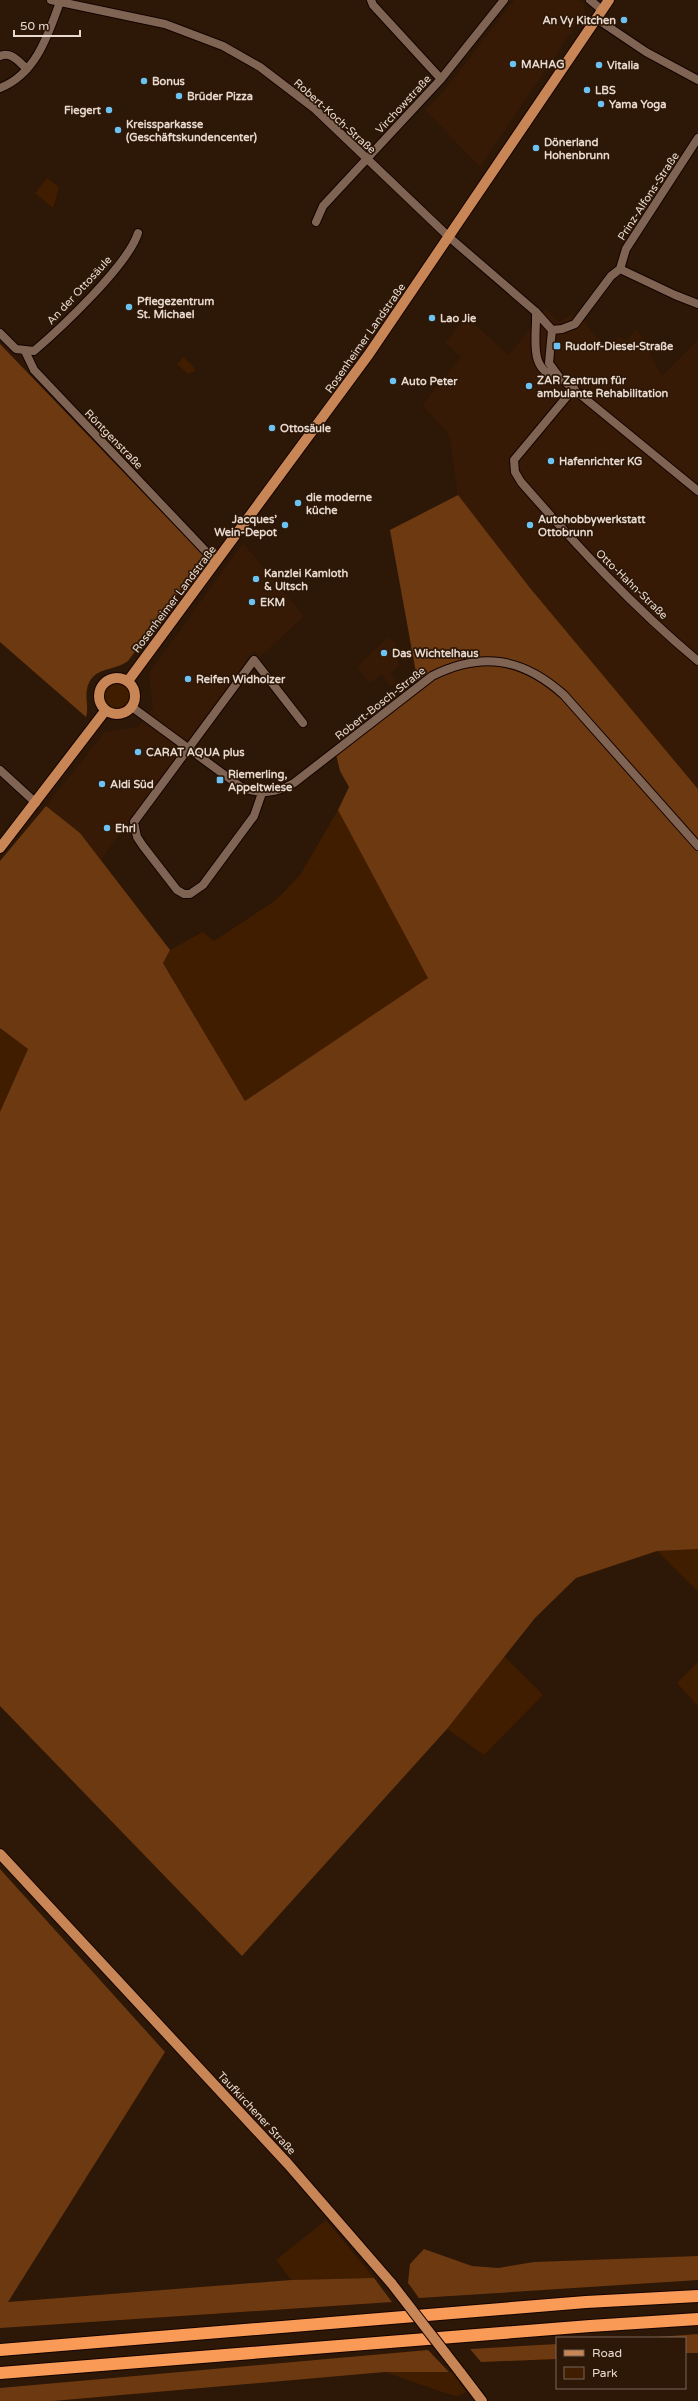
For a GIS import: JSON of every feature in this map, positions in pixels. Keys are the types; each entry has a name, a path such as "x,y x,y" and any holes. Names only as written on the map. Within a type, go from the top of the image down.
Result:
{"highway":[{"path":"0,2350 586,2302 698,2296"},
{"path":"0,2373 582,2326 698,2319"}],"main road":[{"name":"Rosenheimer Landstraße","path":"128,681 369,354 609,0"},
{"path":"114,678 128,681 135,694 132,708 122,714 111,714 106,711 98,699 102,685 114,678"},
{"path":"0,848 106,711"},
{"name":"Taufkirchener Straße","path":"0,1854 288,2164 392,2284 482,2401"}],"street":[{"path":"371,0 373,5 441,79"},
{"name":"Virchowstraße","path":"316,222 323,206 441,79 504,0"},
{"path":"590,0 602,10"},
{"path":"0,88 18,78 27,69 43,45 55,1"},
{"name":"Robert-Koch-Straße","path":"55,1 119,12 165,24 197,35 234,52 289,88 315,109 449,237"},
{"path":"597,19 646,52 698,80"},
{"path":"0,56 5,54 12,56 27,69"},
{"name":"Prinz-Alfons-Straße","path":"552,330 575,324 611,276 620,269 626,249 698,138"},
{"name":"An der Ottosäule","path":"25,351 34,351 72,315 132,249 138,233"},
{"path":"449,237 536,312 552,330 549,363 560,378 698,491"},
{"path":"620,269 674,295 698,304"},
{"path":"536,312 536,355 539,365 547,375 560,378"},
{"path":"0,333 16,349 25,351"},
{"name":"Röntgenstraße","path":"25,351 34,370 216,562"},
{"name":"Otto-Hahn-Straße","path":"574,388 514,460 515,472 521,482 571,539 675,642 698,661"},
{"path":"262,793 254,816 203,884 190,894 184,894 178,890 137,837 134,822 254,660 303,723"},
{"name":"Robert-Bosch-Straße","path":"132,708 187,749 242,787 262,793 283,790 294,783 432,676 463,664 479,661 502,662 529,670 541,676 564,695 698,846"},
{"path":"0,770 36,803"}],"shaded area":[{"name":"MAHAG","path":"514,0 579,0 584,4 584,13 480,167 425,110 443,92"},
{"path":"545,309 559,322 571,315 584,319 594,335 609,347 619,336 626,341 637,329 662,376 698,340 698,789 530,588 458,495 449,434 422,405 461,357 445,343 466,317 509,355"},
{"path":"0,344 205,557 128,661 93,676 87,689 86,717 0,642"},
{"path":"458,495 530,588 698,789 698,1549 657,1551 576,1578 535,1618 447,1729 242,1956 0,1706 0,1112 28,1049 0,1028 0,861 46,806 80,833 170,950 163,963 245,1101 428,978 338,810 349,787 340,771 336,754 419,689 390,530"},
{"path":"243,543 304,616 260,657 254,651 101,860 80,833 46,806 105,732 138,727 153,708 149,673"},
{"name":"Das Wichtelhaus","path":"387,638 395,641 399,666 390,673 397,682 391,687 382,675 370,683 357,667"},
{"path":"0,1869 165,2052 8,2302 291,2280 374,2278 392,2302 0,2328"},
{"path":"424,2249 472,2266 498,2268 534,2262 698,2256 698,2280 419,2298 408,2283 410,2264"},
{"path":"698,2334 698,2353 686,2353 686,2337 657,2337"},
{"path":"556,2344 556,2359 481,2362 470,2349"},
{"path":"428,2350 449,2372 385,2372 53,2401 0,2401 0,2388"}],"green space":[{"path":"47,178 59,187 53,208 35,193"},
{"path":"183,357 193,366 195,371 188,374 177,364"},
{"path":"116,682 126,686 130,696 126,706 116,710 106,706 102,696 106,686"},
{"path":"338,810 429,978 245,1101 163,962 170,950 203,932 214,941 276,900 300,875"},
{"path":"0,1028 28,1049 0,1112"},
{"path":"698,1549 698,1592 657,1551"},
{"path":"504,1656 543,1695 484,1755 447,1729"},
{"path":"698,1662 698,1706 677,1683"},
{"path":"326,2220 374,2278 291,2280 276,2260"},
{"path":"385,2372 452,2372 466,2392 458,2396 448,2394"}],"place":[{"name":"An Vy Kitchen","path":"624,20"},
{"name":"MAHAG","path":"513,64"},
{"name":"Vitalia","path":"599,65"},
{"name":"Bonus","path":"144,81"},
{"name":"LBS","path":"587,90"},
{"name":"Brüder Pizza","path":"179,96"},
{"name":"Yama Yoga","path":"601,104"},
{"name":"Fiegert","path":"109,110"},
{"name":"Kreissparkasse (Geschäftskundencenter)","path":"118,130"},
{"name":"Dönerland Hohenbrunn","path":"536,148"},
{"name":"Pflegezentrum St. Michael","path":"129,307"},
{"name":"Lao Jie","path":"432,318"},
{"name":"Rudolf-Diesel-Straße","path":"557,346"},
{"name":"Auto Peter","path":"393,381"},
{"name":"ZAR Zentrum für ambulante Rehabilitation","path":"529,386"},
{"name":"Ottosäule","path":"272,428"},
{"name":"Hafenrichter KG","path":"551,461"},
{"name":"die moderne küche","path":"298,503"},
{"name":"Jacques’ Wein-Depot","path":"285,525"},
{"name":"Autohobbywerkstatt Ottobrunn","path":"530,525"},
{"name":"Kanzlei Kamloth & Ultsch","path":"256,579"},
{"name":"EKM","path":"252,602"},
{"name":"Das Wichtelhaus","path":"384,653"},
{"name":"Reifen Widholzer","path":"188,679"},
{"name":"CARAT AQUA plus","path":"138,752"},
{"name":"Riemerling, Appeltwiese","path":"220,780"},
{"name":"Aldi Süd","path":"102,784"},
{"name":"Ehrl","path":"107,828"}]}
